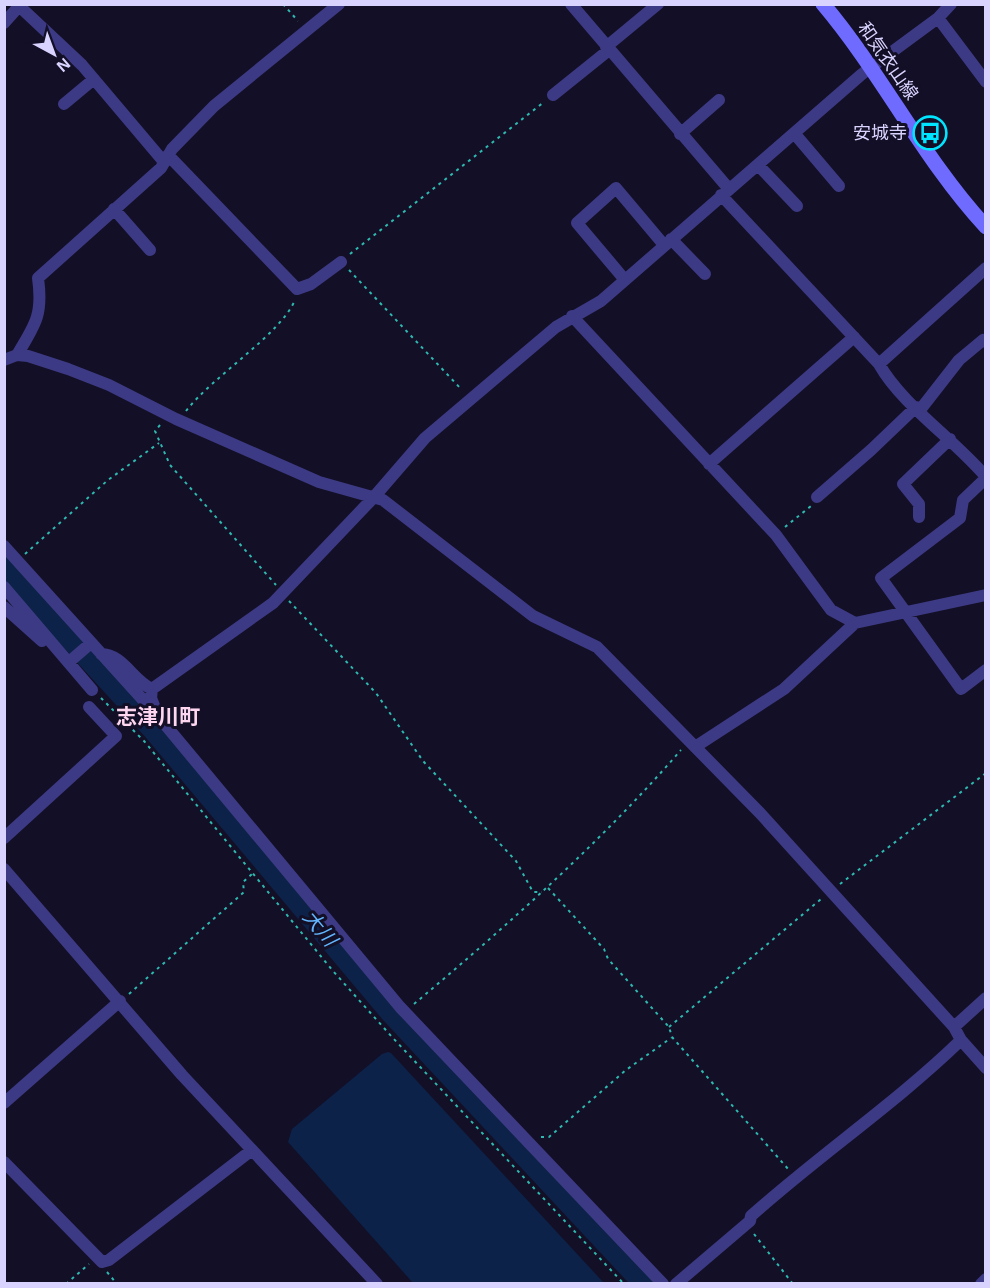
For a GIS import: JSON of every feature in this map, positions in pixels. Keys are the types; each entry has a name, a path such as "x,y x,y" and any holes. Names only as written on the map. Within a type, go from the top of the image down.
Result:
{"main road":[{"name":"和気衣山線","path":"823,4 872,68 928,156 986,227"}],"street":[{"path":"10,357 36,321 41,302 38,278 166,159 189,130 214,106 308,33 339,4"},
{"path":"571,4 680,134 725,192 879,364 889,381 986,477 963,500 960,518 881,578 961,689 986,670"},
{"path":"554,95 658,4"},
{"path":"158,716 151,698 152,689 273,603 374,497 425,438 556,327 572,316 590,309 794,133 872,68 938,18 951,4"},
{"path":"4,23 19,5 94,79 166,159 294,286 300,289 341,262"},
{"path":"938,18 986,82"},
{"path":"64,104 94,79"},
{"path":"680,134 718,100"},
{"path":"794,133 839,186"},
{"path":"758,165 797,206"},
{"path":"625,280 577,223 616,188 667,242 705,274"},
{"path":"114,209 150,250"},
{"path":"879,364 986,268"},
{"path":"572,316 648,394 709,464 776,534 831,610 855,623"},
{"path":"709,464 854,337"},
{"path":"817,497 918,409 959,360 982,340 986,342"},
{"path":"10,357 28,356 109,385 167,414 277,461 319,482 343,491 374,497 442,543 533,615 603,651 830,891 954,1027 986,1068"},
{"path":"919,516 919,504 903,484 950,439"},
{"path":"4,546 90,644 158,716 385,989 663,1284"},
{"path":"4,587 92,690"},
{"path":"692,744 784,689 855,623 982,595 986,606"},
{"path":"4,607 44,642 67,658"},
{"path":"67,658 90,644"},
{"path":"101,654 113,657 144,686 152,689"},
{"path":"4,837 116,736 89,707"},
{"path":"4,869 182,1075 377,1284"},
{"path":"954,1027 986,998"},
{"path":"4,1103 120,1001"},
{"path":"676,1284 747,1224 751,1216 795,1177 908,1088 962,1040"},
{"path":"4,1162 102,1262 109,1260 252,1150"},
{"path":"981,1284 986,1280"}],"path":[{"path":"283,4 308,33"},
{"path":"470,398 341,262 554,95"},
{"path":"180,420 212,382 288,313 300,289"},
{"path":"167,414 156,431 170,465 283,593 376,693 423,760 516,861 533,892 542,892"},
{"path":"25,555 108,480 159,443"},
{"path":"776,534 811,507 817,497"},
{"path":"92,690 123,717 144,741 333,971 400,1046 624,1284"},
{"path":"407,1003 413,1005 422,998 548,888 692,744"},
{"path":"669,1027 830,891 986,773"},
{"path":"120,1001 244,892 243,882 253,873"},
{"path":"548,888 604,949 608,959 669,1027 672,1037 795,1177"},
{"path":"534,1132 542,1137 549,1137 626,1070 672,1037"},
{"path":"747,1224 793,1284"},
{"path":"66,1284 96,1258"}],"water":[{"path":"388,1052 604,1283 413,1283 288,1142 292,1129 382,1054"}],"waterway":[{"name":"大川","path":"4,564 154,731 390,1012 644,1284"}],"place":[{"name":"安城寺","path":"930,133"}],"district":[{"name":"志津川町","path":"158,717"}]}
